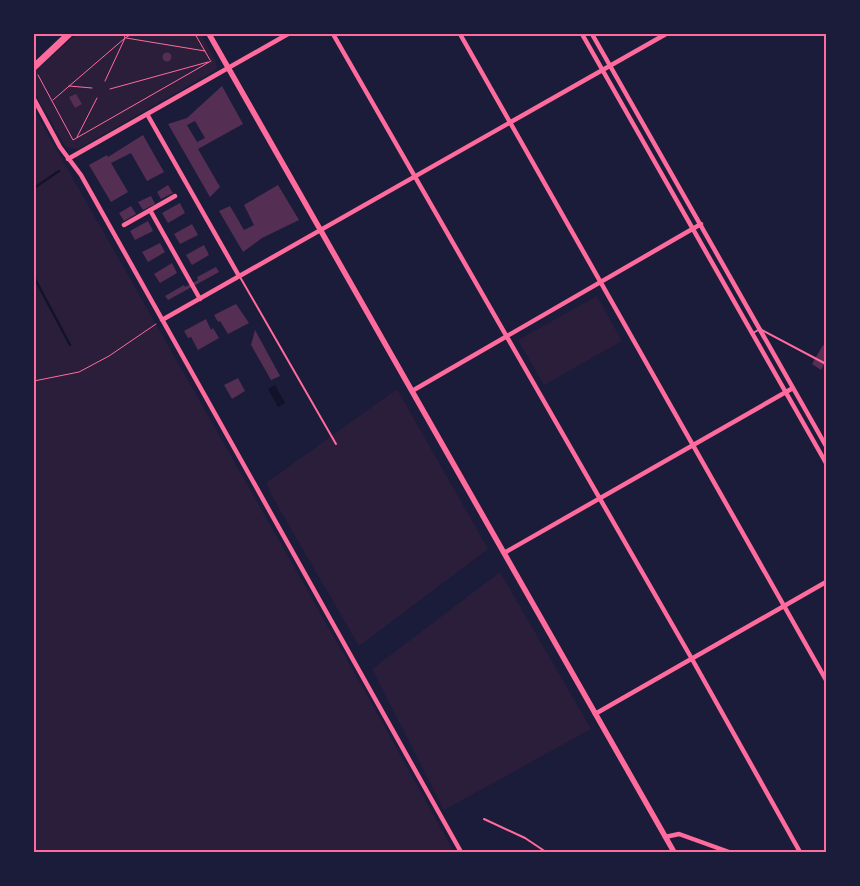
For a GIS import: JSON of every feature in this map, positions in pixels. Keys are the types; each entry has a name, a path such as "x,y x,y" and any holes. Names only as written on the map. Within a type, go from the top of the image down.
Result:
{"main road":[{"path":"36,71 69,34"}],"street":[{"path":"209,34 674,852"},
{"path":"68,159 288,34"},
{"path":"333,34 692,659 800,852"},
{"path":"460,34 826,680"},
{"path":"582,34 826,463"},
{"path":"592,34 826,446"},
{"path":"162,320 666,34"},
{"path":"34,99 68,159 81,175 461,852"},
{"path":"147,114 239,276"},
{"path":"124,225 175,196"},
{"path":"150,210 200,299"},
{"path":"412,391 700,224"},
{"path":"504,553 794,388"},
{"path":"595,714 826,582"},
{"path":"665,837 679,834 729,852"}],"lane":[{"path":"239,276 336,444"},
{"path":"753,333 760,329 826,364"},
{"path":"484,819 525,838 546,852"}],"path":[{"path":"104,81 125,38 124,34"},
{"path":"52,100 132,34"},
{"path":"195,34 210,61"},
{"path":"125,38 205,51"},
{"path":"36,71 73,140 210,61"},
{"path":"110,89 210,61"},
{"path":"69,86 92,88"},
{"path":"76,138 97,98"},
{"path":"34,381 79,372 109,356 162,320"}],"shaded area":[{"path":"77,34 201,34 215,59 217,68 78,149 69,148 65,146 34,92 34,72"},
{"path":"34,110 367,695 454,852 34,852"},
{"path":"597,296 622,341 544,385 518,340"},
{"path":"275,385 285,403 278,407 268,389"},
{"path":"397,389 488,549 359,646 266,483"},
{"path":"500,572 591,729 444,810 372,669"}],"building":[{"path":"167,53 171,57 167,61 163,57"},
{"path":"222,86 243,124 198,149 220,187 210,197 168,124 187,118","holes":["195,121 205,138 197,142 187,125"]},
{"path":"76,94 82,104 75,108 69,97"},
{"path":"143,135 164,172 147,181 131,153 111,163 128,192 111,202 89,165 107,155 108,157"},
{"path":"168,185 173,193 161,199 157,192"},
{"path":"278,185 299,220 262,238 243,252 219,211 230,206 244,230 254,225 244,205"},
{"path":"151,196 155,204 143,210 138,202"},
{"path":"180,203 185,213 168,223 162,213"},
{"path":"131,206 136,214 124,221 119,213"},
{"path":"148,221 153,231 135,240 130,231"},
{"path":"192,224 198,235 180,244 174,234"},
{"path":"160,243 165,252 148,262 142,252"},
{"path":"204,245 209,255 192,265 186,255"},
{"path":"172,263 177,273 160,283 154,274"},
{"path":"216,267 219,272 168,300 165,296 184,285 185,287 198,280 197,277"},
{"path":"236,304 249,323 228,334 214,315"},
{"path":"206,319 211,330 213,328 219,338 198,350 191,337 188,338 184,331"},
{"path":"255,330 280,376 271,380 251,345"},
{"path":"823,345 826,347 826,361 821,370 812,364"},
{"path":"238,378 245,391 232,399 224,385"}],"waterway":[{"path":"34,188 59,171"},
{"path":"34,277 70,345"}]}
